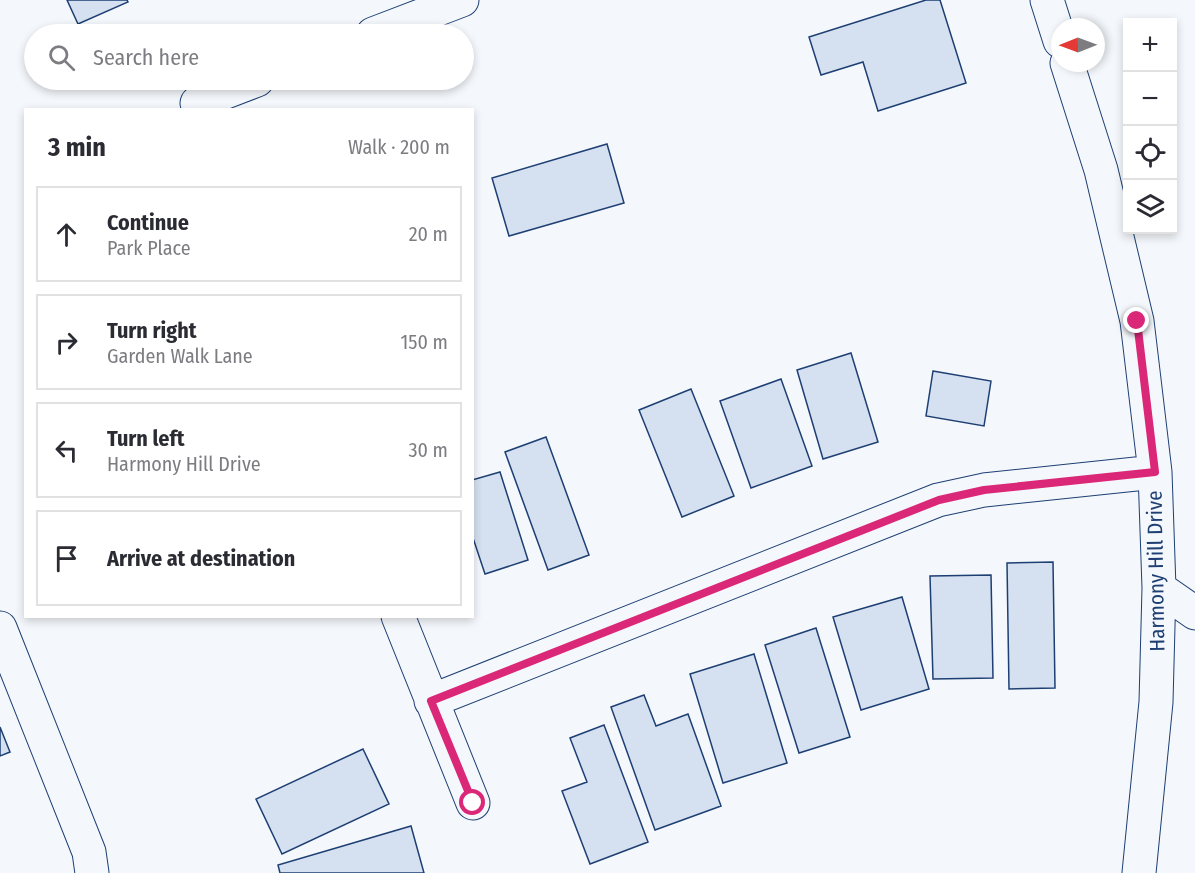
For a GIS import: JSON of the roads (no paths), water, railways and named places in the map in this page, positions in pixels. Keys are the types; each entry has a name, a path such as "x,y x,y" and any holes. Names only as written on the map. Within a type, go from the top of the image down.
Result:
{"street":[{"path":"399,24 462,0"},
{"path":"1047,0 1053,18"},
{"name":"Harmony Hill Drive","path":"1070,72 1101,170 1137,321 1155,472 1159,588 1156,702 1139,873"},
{"path":"198,106 234,90"},
{"path":"431,701 939,500 984,490 1155,472"},
{"path":"1159,588 1195,614"},
{"path":"399,618 473,803"},
{"path":"0,628 89,852 92,873"}]}
